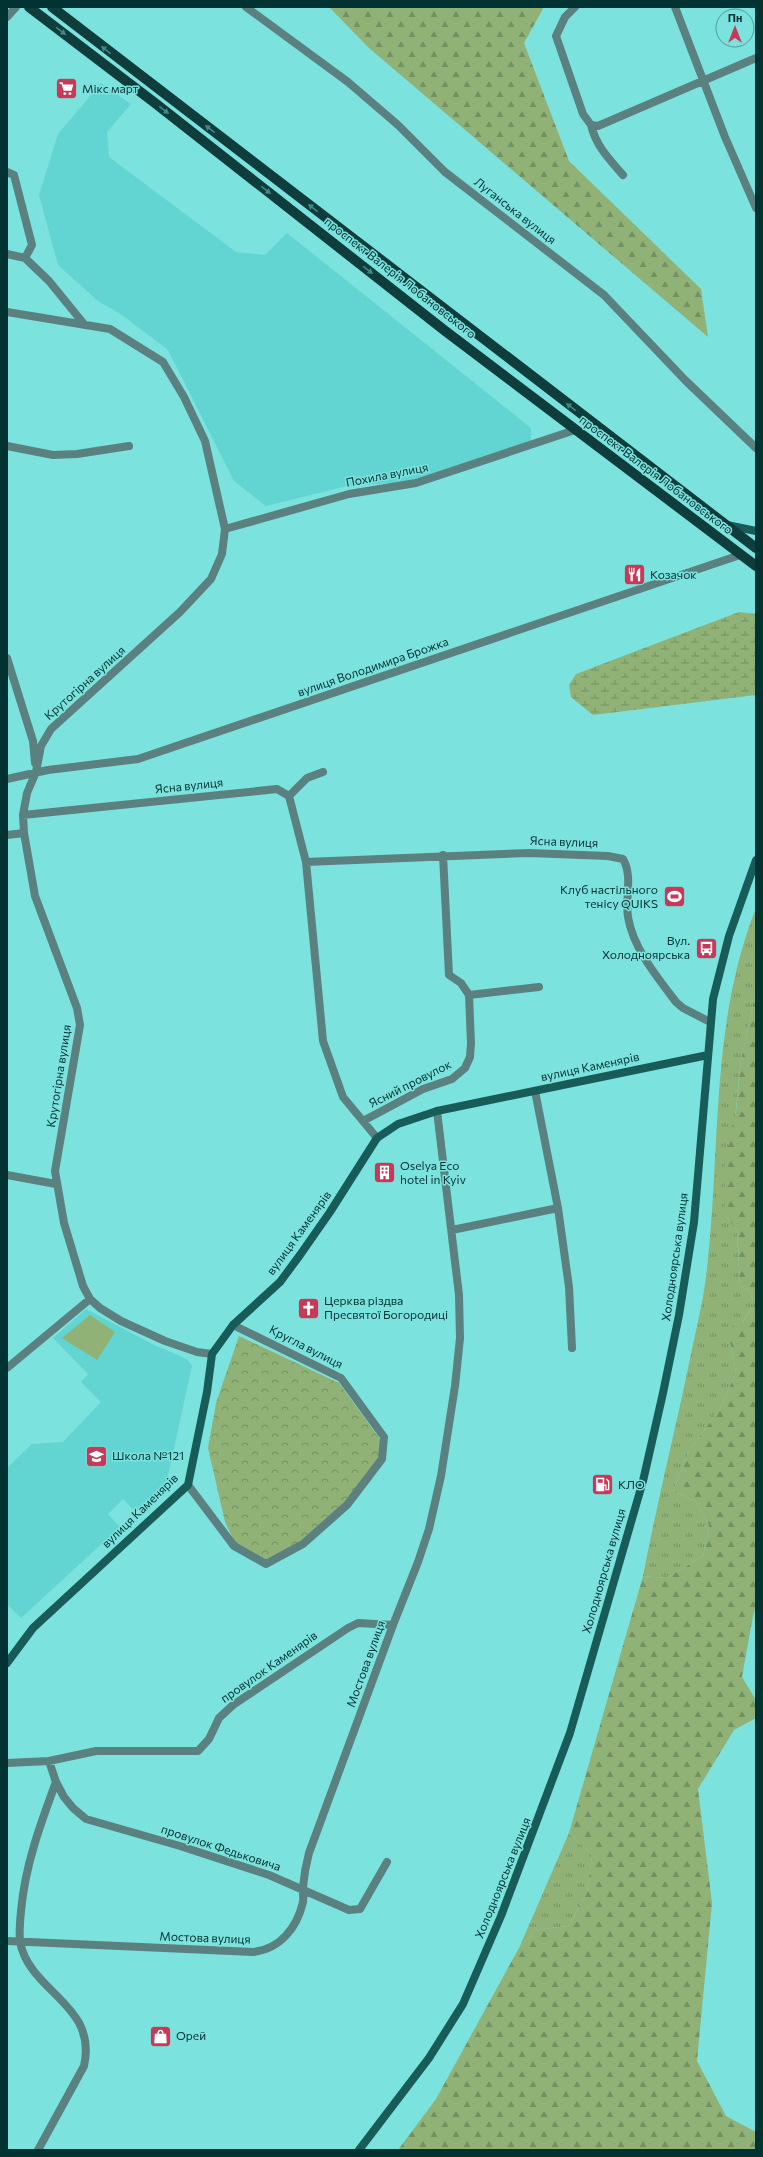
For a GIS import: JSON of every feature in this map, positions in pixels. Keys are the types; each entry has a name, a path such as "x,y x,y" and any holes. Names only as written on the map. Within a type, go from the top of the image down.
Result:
{"main road":[{"name":"проспект Валерія Лобановського","path":"30,7 575,430 756,566"},
{"name":"проспект Валерія Лобановського","path":"52,7 724,525 756,548"},
{"path":"724,525 756,530"},
{"name":"Холодноярська вулиця","path":"359,2150 429,2058 463,2004 501,1916 570,1733 643,1481 678,1323 694,1222 713,999 729,936 756,860"},
{"name":"вулиця Каменярів","path":"7,1663 33,1628 188,1485 207,1392 212,1354 233,1325 280,1282 300,1256 377,1138 398,1124 437,1112 708,1054"}],"street":[{"path":"7,17 16,7"},
{"name":"Луганська вулиця","path":"246,7 348,82 398,125 445,172 604,295 685,380 756,448"},
{"path":"575,7 565,17 556,36 583,114 591,125 594,138 604,154 624,175"},
{"path":"675,7 725,137 756,208"},
{"path":"591,125 598,126 756,58"},
{"path":"7,172 14,175 32,244 25,258"},
{"path":"7,254 25,258 49,281 84,324"},
{"name":"Крутогірна вулиця","path":"7,312 84,324 110,330 163,362 184,397 205,441 225,529 222,554 212,579 180,612 51,729 41,746 36,772 27,793 23,815 24,833 35,896 77,1008 80,1025 56,1171 56,1184 64,1223 83,1286 90,1299 100,1308 121,1321 165,1341 197,1352 212,1354"},
{"name":"Похила вулиця","path":"225,529 349,494 416,483 575,430"},
{"path":"7,446 53,455 77,454 129,446"},
{"name":"вулиця Володимира Брожка","path":"7,779 36,772 138,759 740,555"},
{"path":"7,658 33,741 36,772"},
{"path":"323,772 307,778 289,796 306,862 323,1041 343,1097 377,1138"},
{"name":"Ясна вулиця","path":"23,815 277,789 289,796"},
{"path":"7,835 24,833"},
{"name":"Ясна вулиця","path":"306,862 443,855 529,853 608,856 623,859 628,872 628,915 632,933 638,946 676,1002 683,1008 710,1022"},
{"path":"443,855 449,975 461,983 469,995 539,987"},
{"name":"Ясний провулок","path":"363,1121 423,1089 452,1079 465,1068 470,1057 471,1043 469,995"},
{"path":"534,1091 558,1208 569,1287 572,1348"},
{"name":"Мостова вулиця","path":"7,1941 262,1951 282,1941 299,1916 304,1900 303,1889 309,1853 429,1529 441,1476 455,1386 460,1338 460,1302 437,1112"},
{"path":"7,1175 56,1184"},
{"path":"452,1230 558,1208"},
{"path":"7,1368 90,1299"},
{"name":"Кругла вулиця","path":"188,1485 234,1546 266,1564 303,1544 347,1505 382,1459 384,1437 341,1378 233,1325"},
{"name":"провулок Каменярів","path":"7,1763 49,1761 96,1751 198,1751 209,1739 219,1718 233,1705 348,1628 358,1623 393,1624"},
{"name":"провулок Федьковича","path":"49,1761 56,1782 72,1808 86,1819 180,1846 303,1889 349,1910 356,1911 363,1905 387,1862"},
{"path":"38,2150 84,2066 87,2053 86,2038 82,2027 75,2016 36,1973 26,1958 20,1941 23,1886 38,1832 56,1782"}],"shaded area":[{"path":"101,83 131,104 107,132 109,157 236,252 265,255 287,233 531,428 531,441 408,482 347,486 266,506 234,481 168,350 122,315 98,301 58,265 39,195 58,134"},
{"name":"Школа №121","path":"86,1309 156,1346 188,1360 192,1366 164,1494 156,1494 136,1513 123,1499 108,1514 120,1527 21,1618 7,1604 7,1468 32,1444 63,1442 101,1402 81,1382 88,1374 53,1338"}],"green space":[{"path":"329,7 544,7 524,43 569,161 701,289 708,337 369,48"},
{"path":"739,612 756,614 756,695 593,715 571,697 569,685 576,674"},
{"path":"756,908 756,991 741,1060 725,1215 737,1231 740,1286 749,1290 754,1304 730,1342 736,1372 721,1407 689,1451 673,1491 695,1501 709,1525 703,1556 667,1578 643,1576 704,1291 711,1223 724,1041 731,996 741,952"},
{"path":"756,991 756,1606 742,1677 756,1700 756,1718 734,1730 698,1789 712,1903 697,2061 726,2116 756,2132 756,2150 398,2150 436,2099 519,1948 535,1930 568,1926 587,1893 592,1855 569,1833 643,1576 667,1578 703,1556 709,1525 695,1501 673,1491 689,1451 721,1407 736,1372 730,1342 722,1331 743,1322 754,1304 749,1290 740,1286 737,1231 725,1215 725,1157 736,1111 741,1060"},
{"path":"90,1315 115,1332 97,1360 62,1338"},
{"path":"239,1336 339,1383 380,1439 381,1457 345,1502 301,1542 266,1560 235,1543 225,1522 208,1448 216,1403"},
{"path":"569,1833 592,1855 587,1893 568,1926 535,1930 519,1948"}],"place":[{"name":"Мікс март","path":"67,89"},
{"name":"Козачок","path":"634,575"},
{"name":"Клуб настільного тенісу QUIKS","path":"674,897"},
{"name":"Вул. Холодноярська","path":"706,948"},
{"name":"Oselya Eco hotel in Kyiv","path":"385,1173"},
{"name":"Церква різдва Пресвятої Богородиці","path":"308,1308"},
{"name":"Школа №121","path":"96,1456"},
{"name":"КЛО","path":"602,1485"},
{"name":"Орей","path":"160,2036"}]}
